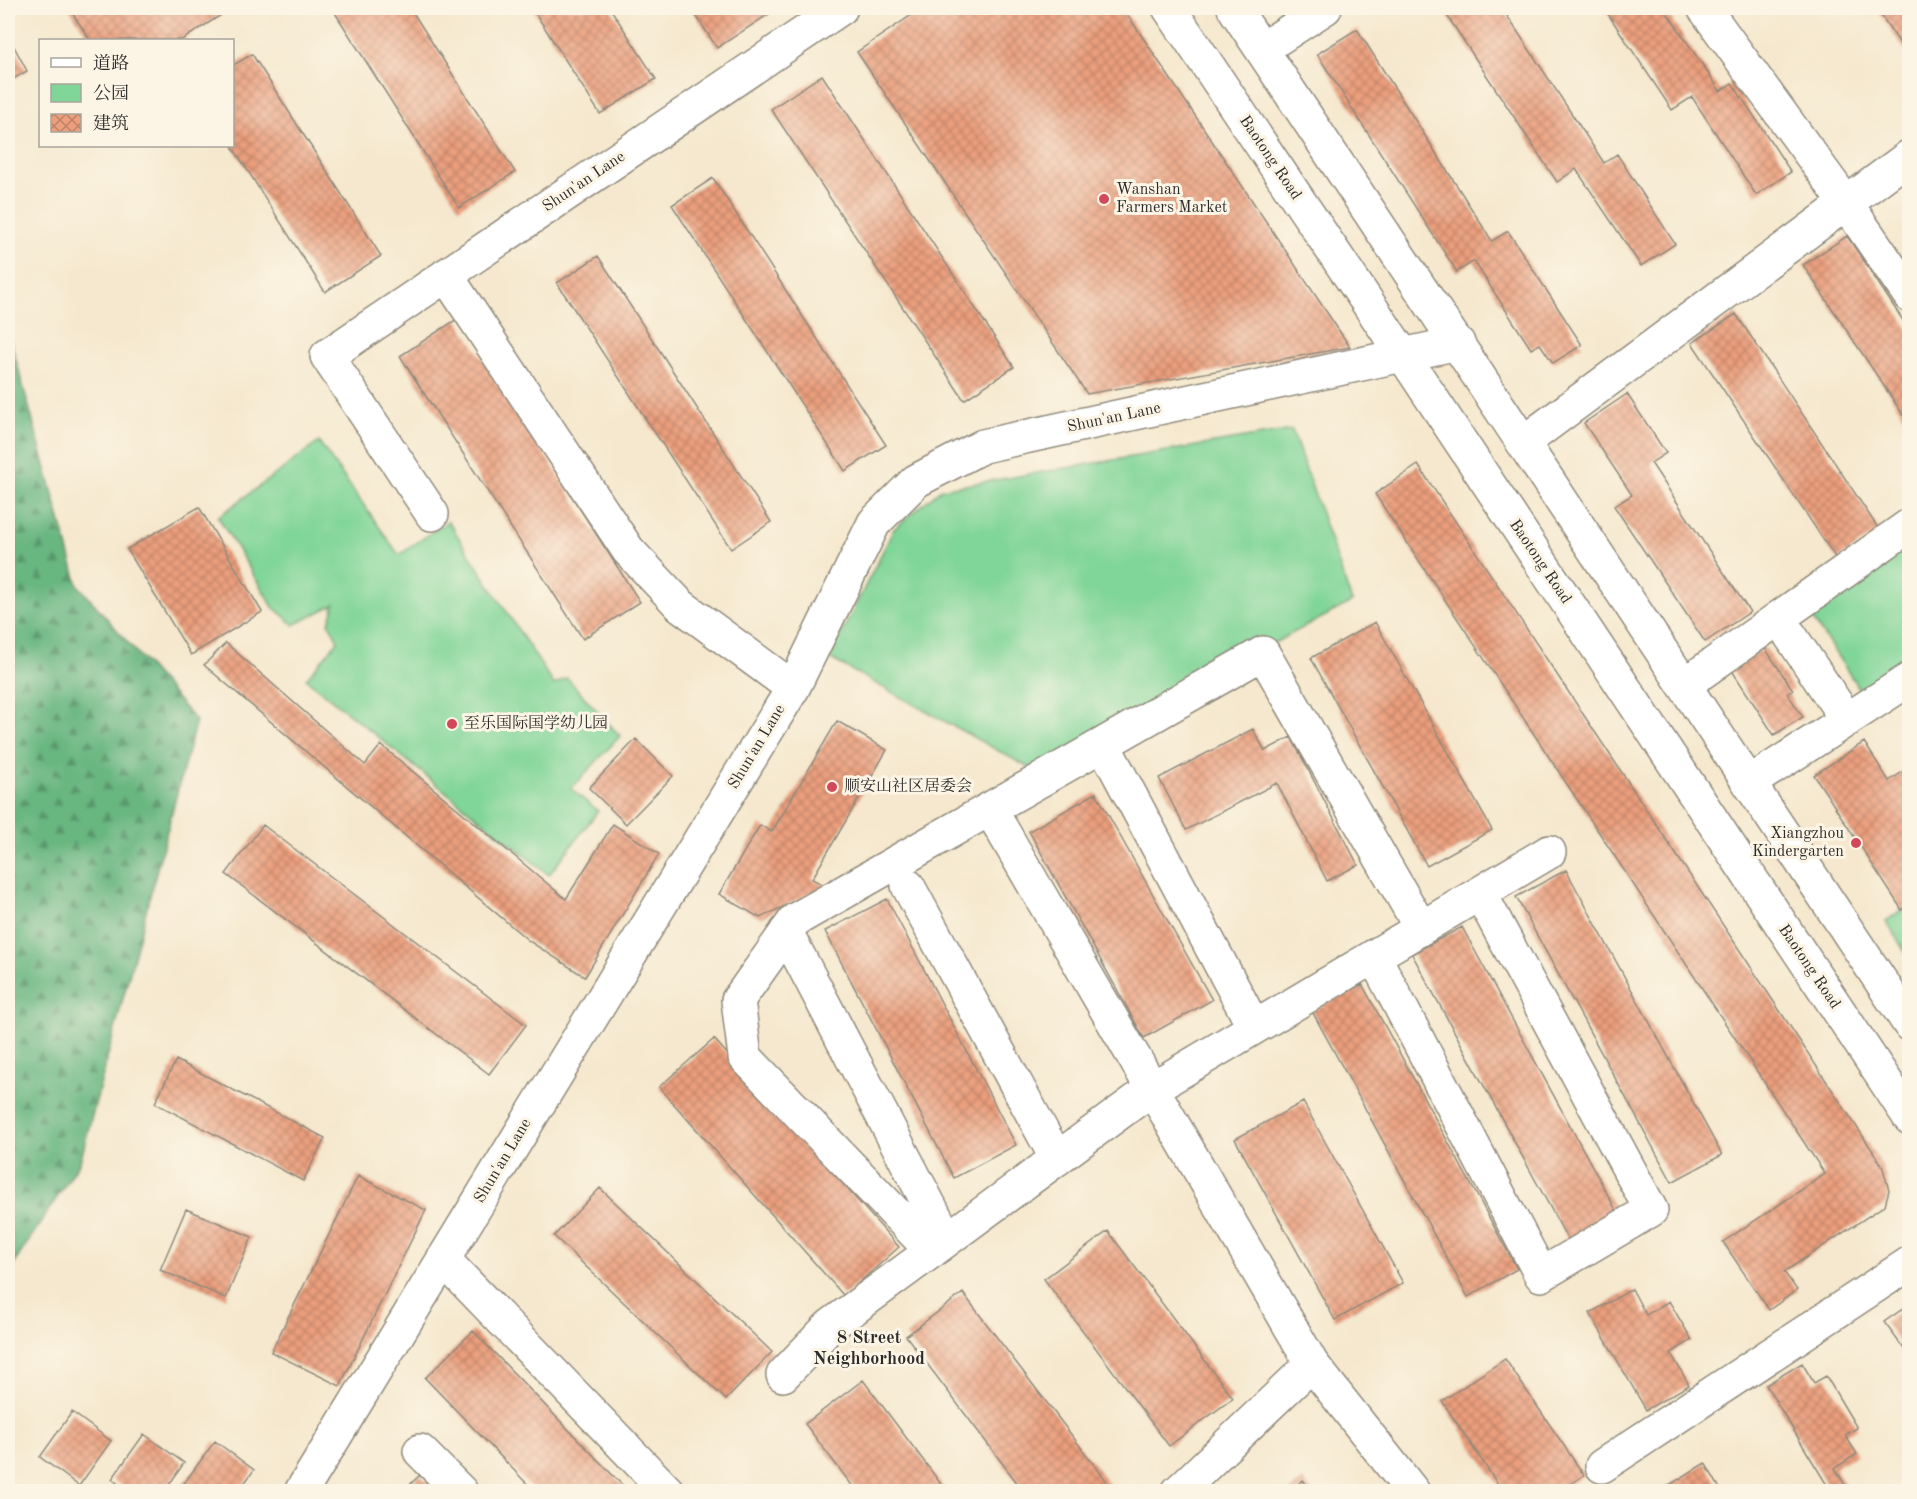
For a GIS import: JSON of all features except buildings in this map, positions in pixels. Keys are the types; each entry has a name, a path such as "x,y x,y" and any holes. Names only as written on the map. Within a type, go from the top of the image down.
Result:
{"street":[{"name":"Shun'an Lane","path":"432,514 327,356 841,8"},
{"name":"Baotong Road","path":"1169,8 1403,355 1910,1118"},
{"path":"1234,8 1910,1026"},
{"path":"1262,49 1325,8"},
{"path":"1704,8 1846,203 1910,296"},
{"path":"1524,442 1910,156"},
{"path":"446,275 628,550 680,605 793,688"},
{"name":"Shun'an Lane","path":"301,1491 793,688 874,523 916,481 982,447 1458,343"},
{"path":"1684,685 1910,525"},
{"path":"1790,634 1847,720"},
{"path":"940,1245 745,1057 738,1000 795,920 1263,653 1421,928"},
{"path":"1749,783 1910,679"},
{"path":"1111,759 1254,1027"},
{"path":"990,809 1312,1364 1413,1491"},
{"path":"783,1375 830,1326 1153,1088 1549,852"},
{"path":"908,886 1056,1159"},
{"path":"1374,956 1541,1275 1651,1210 1480,893"},
{"path":"786,932 940,1245"},
{"path":"443,1259 668,1491"},
{"path":"1602,1466 1910,1263"},
{"path":"1178,1491 1312,1364"},
{"path":"420,1451 461,1491"}],"green space":[{"path":"8,331 78,585 196,721 80,1162 8,1273"},
{"path":"1292,430 1352,602 1033,770 829,658 894,529 941,489"},
{"path":"319,442 399,555 448,521 554,685 567,678 620,736 571,789 598,811 549,875 306,679 338,641 329,623 335,604 294,625 273,607 218,517"},
{"path":"1909,545 1909,666 1864,696 1808,612"},
{"path":"1909,905 1909,958 1886,921"}],"place":[{"name":"Wanshan Farmers Market","path":"1104,199"},
{"name":"至乐国际国学幼儿园","path":"452,724"},
{"name":"顺安山社区居委会","path":"832,787"},
{"name":"Xiangzhou Kindergarten","path":"1856,843"}],"district":[{"name":"8 Street Neighborhood","path":"869,1348"}]}
